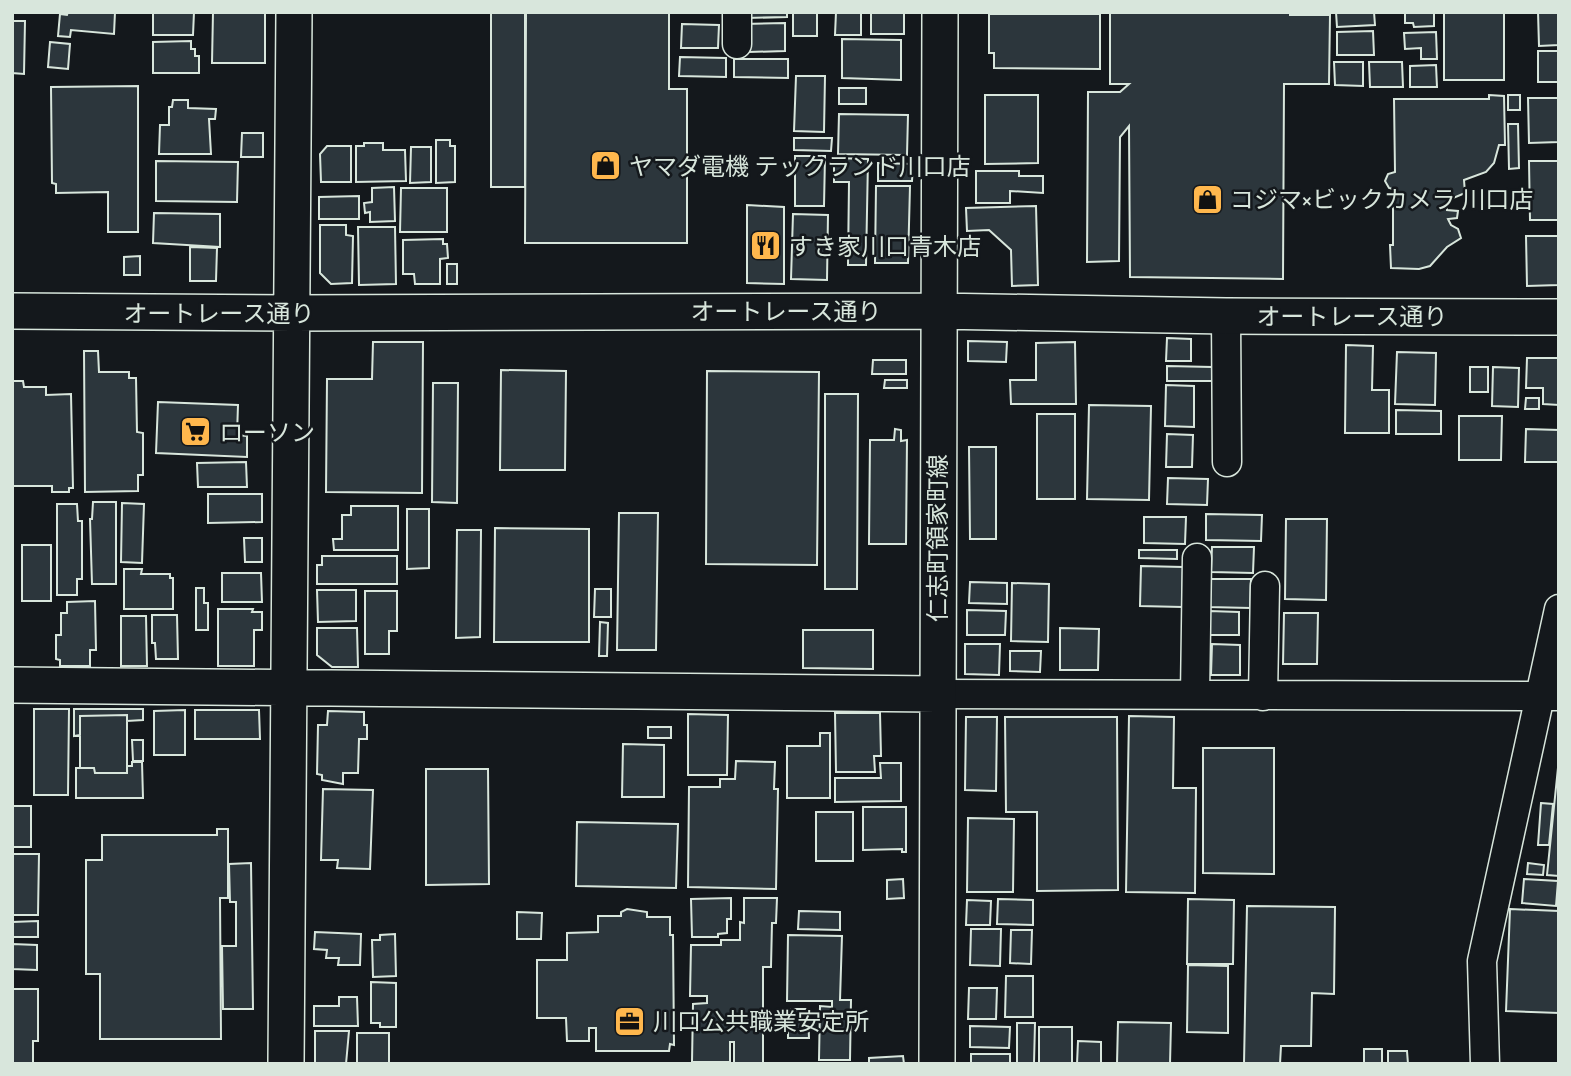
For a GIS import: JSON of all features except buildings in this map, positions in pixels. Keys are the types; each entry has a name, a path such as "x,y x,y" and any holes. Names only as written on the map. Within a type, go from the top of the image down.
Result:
{"street":[{"path":"286,1064 294,12"},
{"path":"737,12 737,44"},
{"name":"仁志町領家町線","path":"937,1064 937,311 940,12"},
{"name":"オートレース通り","path":"12,311 937,311 1226,316 1559,317"},
{"path":"1226,316 1227,461"},
{"path":"1195,695 1197,558"},
{"path":"1263,695 1265,586"},
{"path":"1485,1064 1482,961 1549,696 1559,609"},
{"path":"12,685 936,694 1549,696"}],"place":[{"name":"ヤマダ電機 テックランド川口店","path":"606,166"},
{"name":"コジマ×ビックカメラ 川口店","path":"1207,199"},
{"name":"すき家川口青木店","path":"766,246"},
{"name":"ローソン","path":"196,432"},
{"name":"川口公共職業安定所","path":"630,1021"}]}
